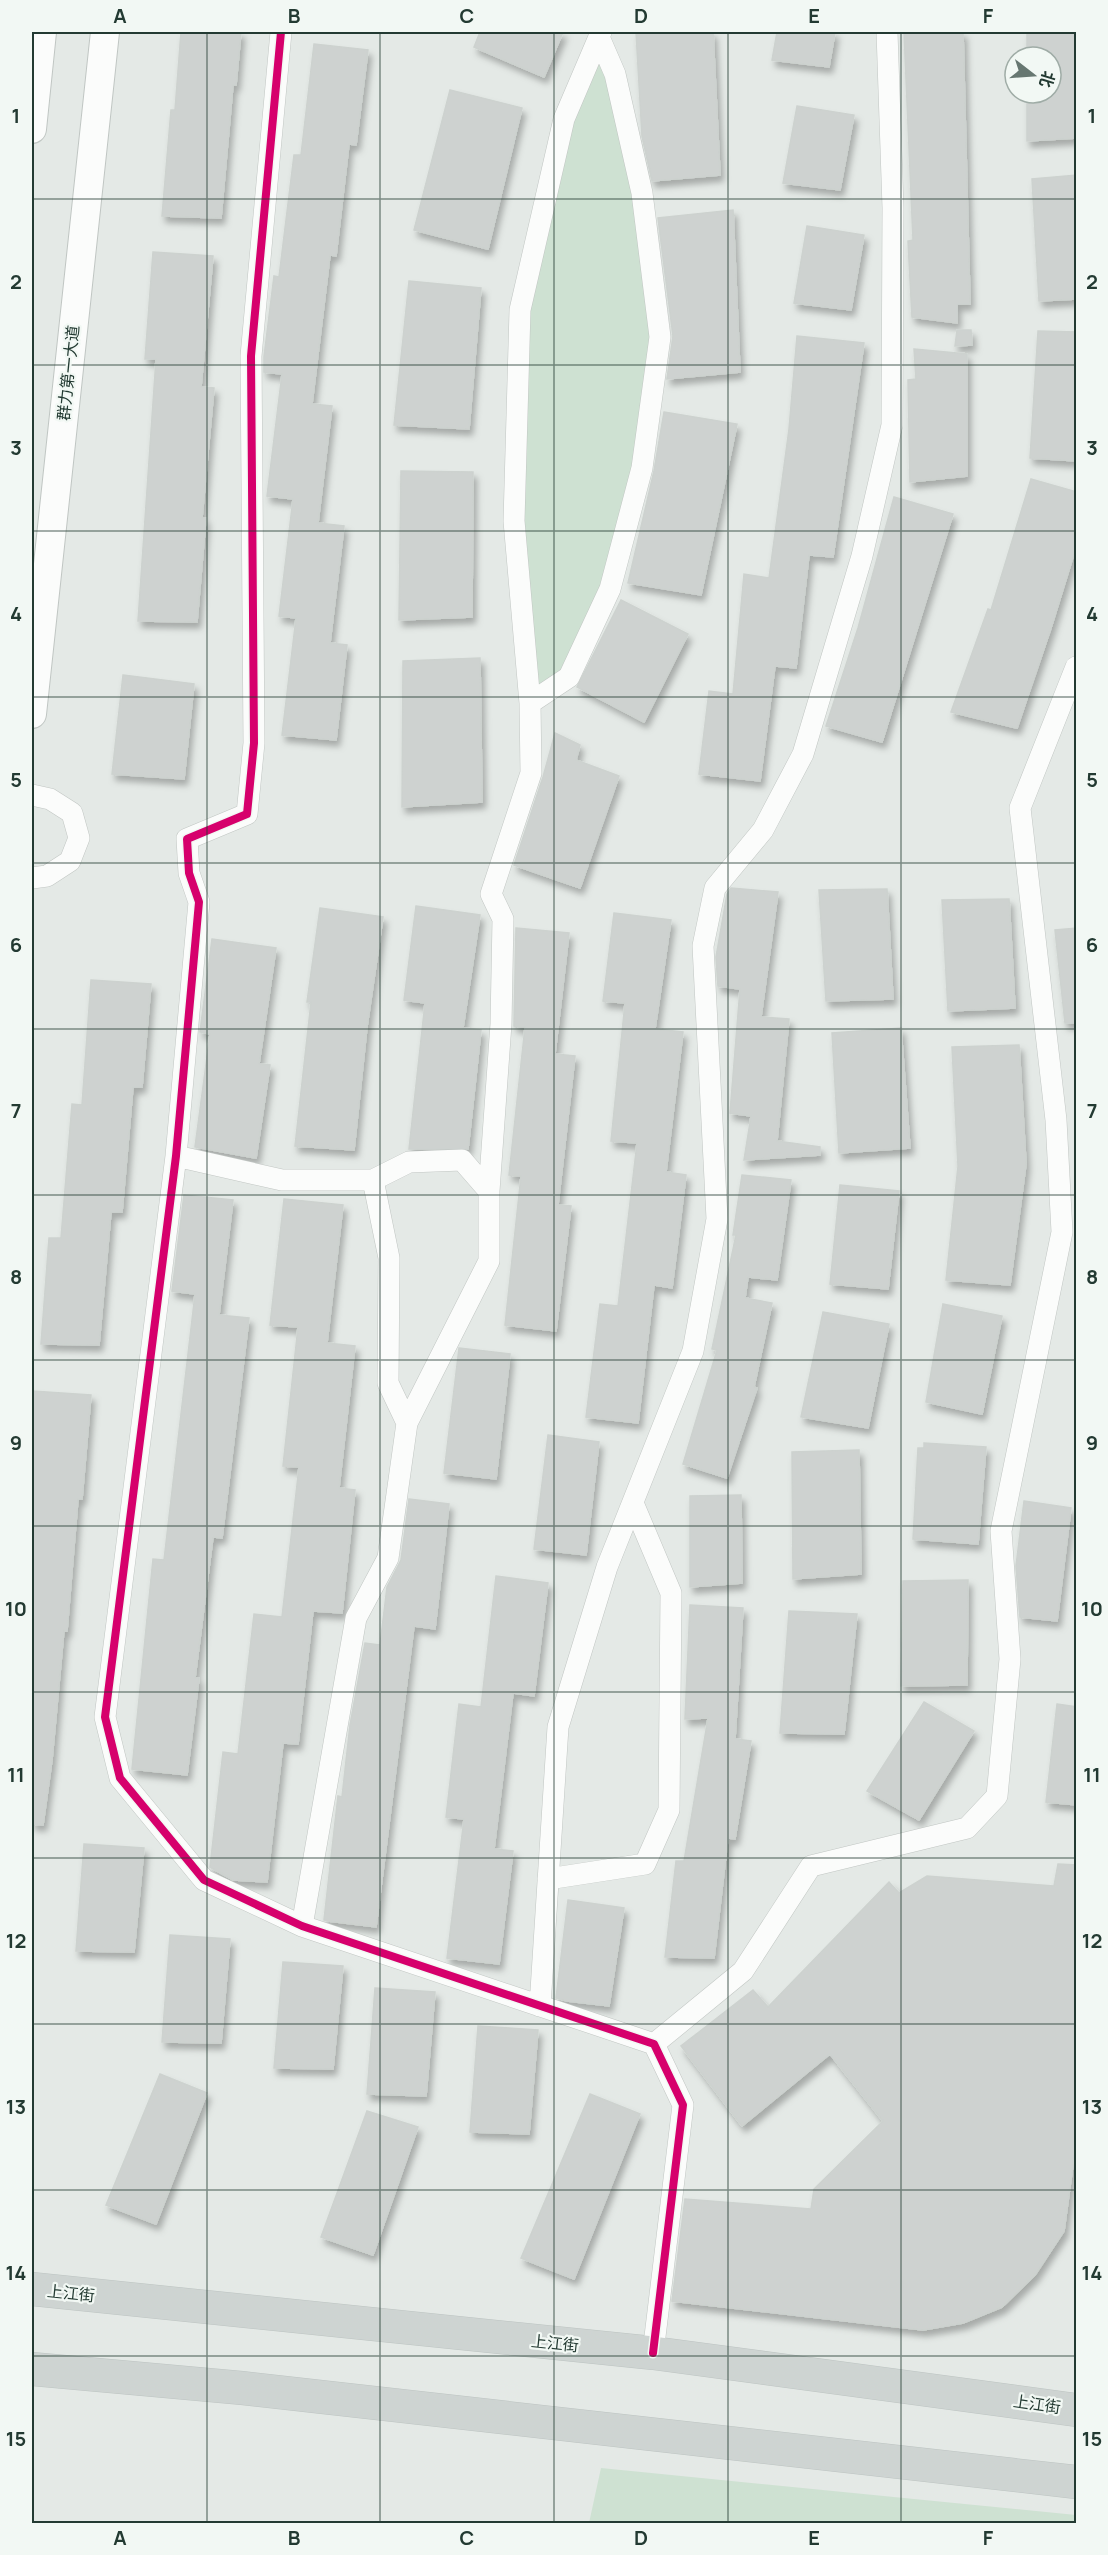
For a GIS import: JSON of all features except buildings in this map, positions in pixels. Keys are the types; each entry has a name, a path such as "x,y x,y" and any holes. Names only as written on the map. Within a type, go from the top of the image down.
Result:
{"main road":[{"path":"32,129 42,32"},
{"name":"群力第一大道","path":"32,714 105,32"},
{"name":"上江街","path":"32,2289 653,2353 1077,2409"},
{"path":"32,2369 254,2390 1077,2482"},
{"path":"32,2381 63,2373"}],"street":[{"path":"281,32 251,356 253,755 247,814 188,839 189,873 199,902 176,1156 105,1717 120,1779 204,1880 302,1926 654,2044 683,2105 653,2353"},
{"path":"540,2007 558,1727 607,1567 693,1351 717,1218 704,946 715,888 763,830 803,754 861,556 892,425 893,208 888,32"},
{"path":"302,1926 356,1618 388,1558 407,1423 489,1261 489,1191 501,1024 503,919 491,894 531,773 530,703 514,521 520,310 564,119 600,34"},
{"path":"530,703 569,677 610,589 642,468 660,337 642,193 615,74 600,34"},
{"path":"654,2044 743,1971 811,1866 967,1828 996,1796 1010,1659 1001,1531 1062,1232 1056,1120 1020,808 1077,667"},
{"path":"32,795 50,799 72,813 79,838 70,861 47,876 32,878"},
{"path":"176,1156 282,1180 373,1180 409,1162 462,1160 489,1191"},
{"path":"373,1180 389,1258 388,1383 407,1423"},
{"path":"548,1879 645,1864 669,1810 671,1593 633,1503"}],"green space":[{"path":"599,37 615,74 660,337 642,468 569,677 530,703 514,521 520,310 564,119"},
{"path":"601,2468 1076,2515 1076,2523 589,2523"}],"cycle path":[{"path":"281,32 251,356 254,743 247,814 187,839 189,873 199,902 176,1156 105,1717 120,1778 204,1880 302,1926 654,2044 683,2105 653,2353"}]}
